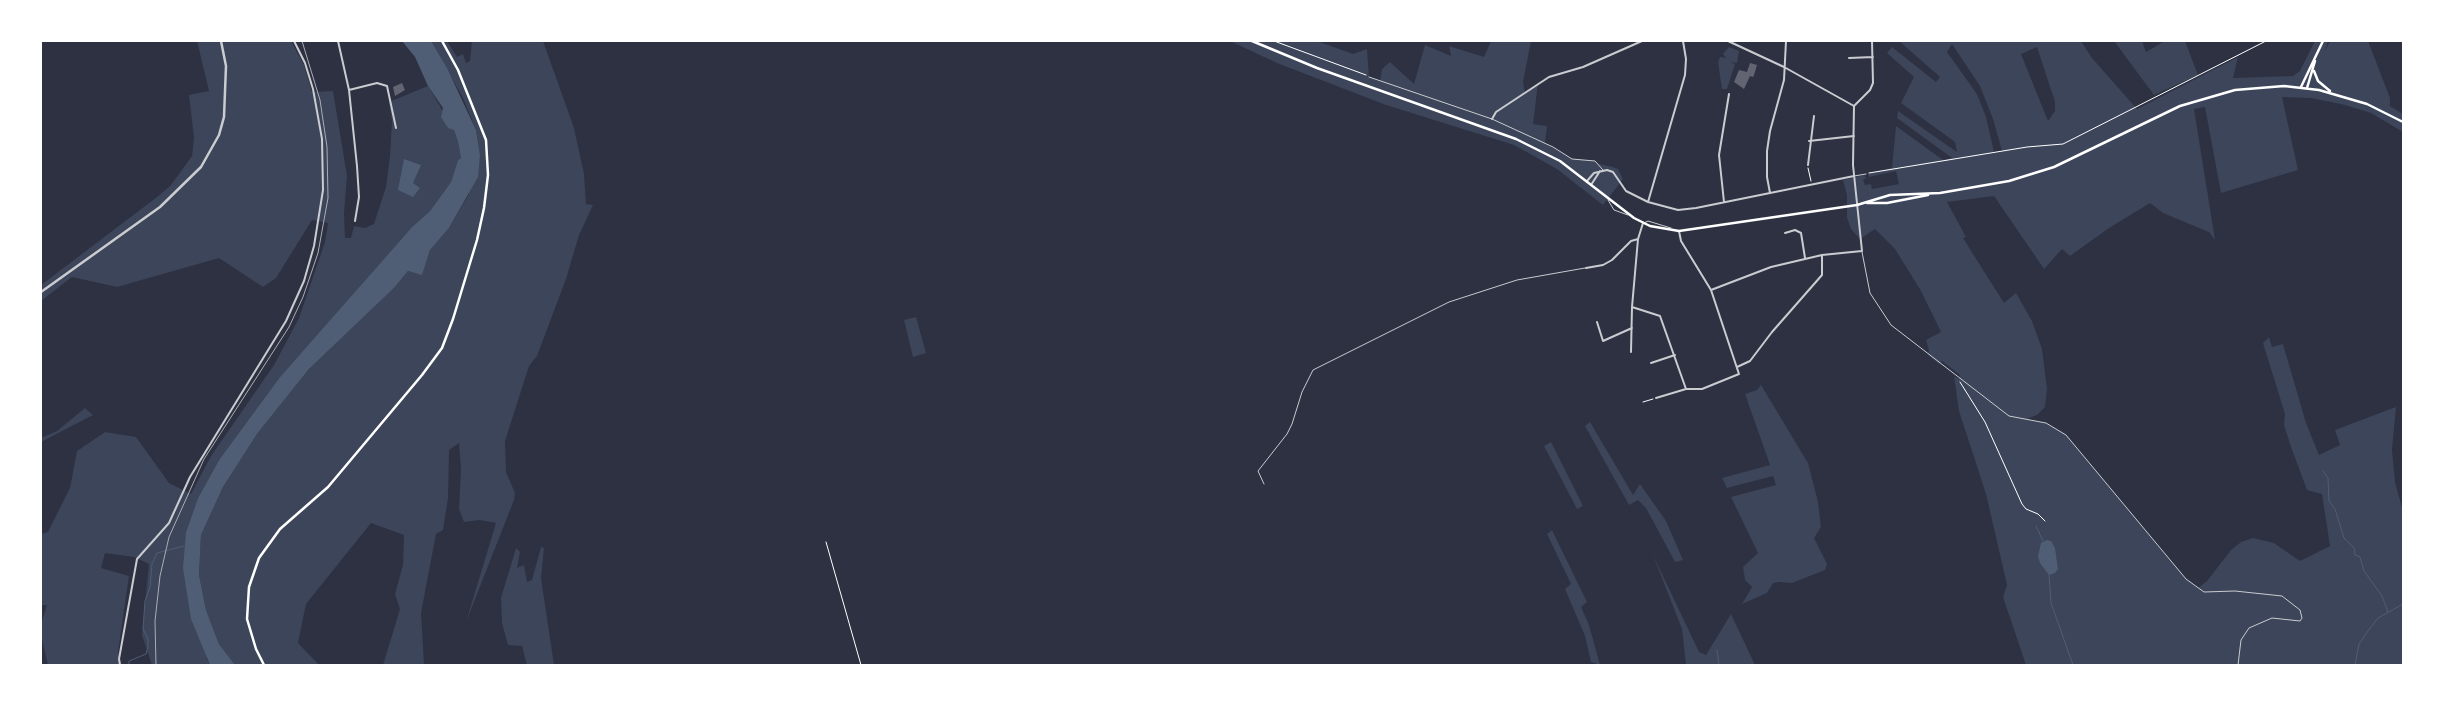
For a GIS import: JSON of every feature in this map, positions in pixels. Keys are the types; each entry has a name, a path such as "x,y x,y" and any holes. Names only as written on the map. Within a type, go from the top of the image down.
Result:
{"main road":[{"path":"264,665 249,628 247,609 249,587 255,566 264,548 280,529 328,487 442,348 453,319 477,240 484,208 488,175 486,140 460,74 442,41"},
{"path":"1252,41 1317,68 1516,139 1560,161 1592,185 1608,200 1630,215 1643,223 1662,230 1679,231 1857,205 1890,195 1940,193"},
{"path":"2301,87 2323,41"},
{"path":"2307,88 2314,71 2315,60"},
{"path":"2314,71 2318,81 2331,92"},
{"path":"1865,203 1888,203 1990,185 2034,174 2075,158 2164,114 2212,95 2253,88 2301,87 2331,92 2373,106 2403,122"}],"street":[{"path":"41,292 160,207 201,167 219,136 224,117 226,66 221,41"},
{"path":"120,665 120,651 137,559 168,523 190,476 286,321 304,281 309,264 318,227 323,190 322,139 306,63 294,41"},
{"path":"338,41 348,90 358,189 356,222"},
{"path":"1492,119 1496,112 1549,77 1583,67 1642,41"},
{"path":"1648,202 1684,82 1686,59 1683,41"},
{"path":"1728,41 1784,67 1854,106"},
{"path":"1770,193 1767,178 1767,151 1784,80 1786,41"},
{"path":"1710,290 1763,269 1805,258 1862,252 1854,176 1854,106 1870,90 1874,83 1872,41"},
{"path":"1849,58 1874,57"},
{"path":"348,90 377,83 387,86 396,128"},
{"path":"1724,202 1719,155 1729,94"},
{"path":"1808,165 1809,141 1814,116"},
{"path":"1809,141 1854,136"},
{"path":"1587,181 1594,173 1603,170 1613,172 1626,191 1648,202 1678,210 1854,176"},
{"path":"1592,185 1600,171"},
{"path":"1632,352 1632,307 1638,238 1643,223"},
{"path":"1785,233 1795,230 1800,233 1805,258"},
{"path":"1656,398 1686,389 1702,389 1739,374 1710,290 1681,241 1679,231"},
{"path":"1586,268 1603,265 1612,260 1638,238"},
{"path":"1737,367 1750,361 1772,332 1822,275 1822,255"},
{"path":"1632,307 1660,316 1686,389"},
{"path":"1597,322 1603,341 1632,328"},
{"path":"1651,363 1675,355"}],"lane":[{"path":"1369,76 1492,119 1553,147 1572,159 1595,161 1603,170"},
{"path":"1854,176 1866,174"},
{"path":"1862,252 1870,293 1880,310 1903,337 2009,416 2046,424 2066,435 2186,580 2202,591 2260,592 2282,596 2300,610 2302,618 2300,621 2272,618 2249,628 2241,640 2238,665"},
{"path":"1264,484 1258,471 1287,434 1302,392 1313,370 1450,302 1517,280 1586,268"}],"path":[{"path":"1274,41 1369,76"},
{"path":"1866,174 2063,144 2266,41"},
{"path":"1808,165 1812,185"},
{"path":"1959,379 1985,422 2017,488 2022,504 2026,509 2038,514 2045,521"},
{"path":"1642,402 1656,398"},
{"path":"826,542 861,665"}],"shaded area":[{"path":"197,41 291,41 304,65 312,92 333,91 347,176 344,213 345,238 351,238 354,226 365,228 374,224 386,187 392,121 389,102 428,86 454,130 461,158 458,160 451,182 430,211 412,227 280,377 219,460 198,498 186,532 207,659 210,665 152,665 142,635 149,564 134,557 105,553 101,568 129,576 118,652 122,665 48,665 41,635 41,624 47,605 41,605 41,534 48,532 70,488 77,451 105,432 136,437 169,483 191,494 211,456 274,365 299,318 325,242 328,223 312,220 276,278 263,287 219,258 117,287 72,277 41,301 41,285 157,197 171,185 192,156 194,138 189,95 209,91"},
{"path":"402,41 431,41 447,68 476,130 480,155 478,177 449,228 430,250 422,275 408,271 394,288 309,369 257,434 223,487 201,535 199,575 206,610 219,644 235,665 210,665 191,619 183,568 186,532 198,498 219,460 280,377 412,227 430,211 451,182 458,160 461,158 454,130 448,128 441,117 443,108 428,86 415,57"},
{"path":"431,41 447,41 457,57 463,54 466,63 470,61 472,41 543,41 574,128 584,174 586,204 593,205 579,235 566,279 537,356 529,366 505,441 506,472 515,493 514,500 466,622 496,523 480,520 464,522 459,509 461,469 459,443 449,450 448,498 443,530 436,534 421,613 424,665 383,665 400,609 395,594 403,565 404,535 371,523 306,604 298,643 319,665 235,665 219,644 206,610 199,575 201,535 223,487 257,434 309,369 394,288 408,271 422,274 430,250 449,228 468,196 480,155 476,130 463,98"},
{"path":"1230,41 1317,41 1353,54 1367,49 1369,77 1380,81 1382,69 1390,62 1414,84 1425,45 1451,56 1449,46 1484,57 1491,41 1531,41 1523,82 1525,93 1538,83 1533,124 1547,126 1545,143 1572,159 1595,161 1599,164 1618,169 1623,179 1603,205 1557,169 1514,145 1386,105 1277,63"},
{"path":"1899,41 2081,41 2092,58 2137,109 2238,57 2233,78 2293,76 2300,71 2315,41 2328,41 2325,51 2330,41 2368,41 2390,98 2390,106 2403,114 2403,132 2371,113 2345,105 2311,98 2282,97 2298,170 2221,193 2205,107 2194,109 2215,240 2209,232 2163,213 2150,203 2109,228 2070,256 2062,249 2044,269 1994,196 1947,202 1966,237 1963,238 2004,303 2016,293 2032,321 2042,349 2047,389 2045,407 2037,415 2026,419 2046,423 2066,435 2186,579 2198,588 2207,581 2231,550 2241,542 2253,538 2274,543 2300,561 2330,546 2322,494 2307,490 2284,425 2285,414 2263,343 2269,337 2272,347 2283,344 2306,423 2319,455 2340,445 2335,430 2396,407 2392,450 2395,482 2403,511 2403,665 2026,665 2003,597 2007,585 1986,494 1959,411 1954,376 1959,379 1960,375 1942,361 1939,364 1928,355 1929,350 1926,340 1941,332 1921,291 1895,249 1875,229 1860,239 1851,229 1847,218 1847,195 1843,180 1864,175 1866,178 1863,180 1865,185 1871,184 1872,189 1899,184 1896,171 1869,177 1868,173 1892,168 1896,126 1943,160 1952,158 1897,118 1898,111 1957,152 1955,142 1901,103 1914,77 1887,53 1892,47 1936,82 1940,77","holes":["1952,44 1980,86 1993,119 2002,151 1994,152 1986,117 1977,94 1947,52","2037,47 2055,102 2055,111 2048,121 2021,54"]},
{"path":"2114,41 2142,41 2146,52 2165,41 2185,41 2198,75 2154,95"},
{"path":"1729,47 1739,51 1737,63 1730,62 1735,64 1727,89 1722,89 1718,62 1720,57 1726,58 1723,54"},
{"path":"404,159 421,165 413,183 420,188 413,197 398,190"},
{"path":"916,317 926,353 913,357 904,320"},
{"path":"1761,385 1808,463 1818,502 1821,527 1814,538 1827,564 1825,570 1792,583 1773,583 1767,593 1742,604 1752,587 1745,580 1743,567 1758,553 1731,497 1776,485 1773,476 1727,488 1722,478 1770,465 1745,394 1757,390"},
{"path":"85,408 93,415 41,442 41,438 57,431"},
{"path":"1590,422 1633,495 1640,484 1666,521 1683,560 1675,562 1646,508 1638,500 1629,505 1585,426"},
{"path":"1551,442 1583,506 1577,509 1544,446"},
{"path":"1552,530 1587,602 1581,607 1589,625 1600,665 1591,662 1585,636 1565,589 1571,584 1547,534"},
{"path":"2047,540 2051,541 2055,548 2058,569 2055,573 2049,575 2040,563 2038,556 2041,543"},
{"path":"541,547 544,548 541,578 554,665 527,665 522,646 508,645 502,623 501,598 516,548 520,552 517,568 524,565 527,582 532,580"},
{"path":"1653,555 1699,652 1706,655 1731,614 1755,665 1686,665 1682,629"}],"building":[{"path":"1750,63 1757,65 1753,77 1750,76 1744,89 1734,82 1739,70 1747,72"},
{"path":"402,83 405,90 395,96 393,87"}],"waterway":[{"path":"2323,471 2328,478 2329,501 2335,509 2344,538 2354,548 2355,555 2360,557 2364,571 2382,596 2388,612"},
{"path":"2036,526 2043,541"},
{"path":"129,665 129,661 146,654 148,647 148,639 143,629 145,601 150,587 152,564 157,553 184,546"},
{"path":"2049,575 2051,603 2073,665"},
{"path":"2355,665 2359,644 2378,618 2403,604"},
{"path":"1717,650 1719,665"}],"railway":[{"path":"156,665 155,621 160,576 169,537 204,459 289,327 303,297 318,253 328,198 327,147 320,100 302,41"}]}
